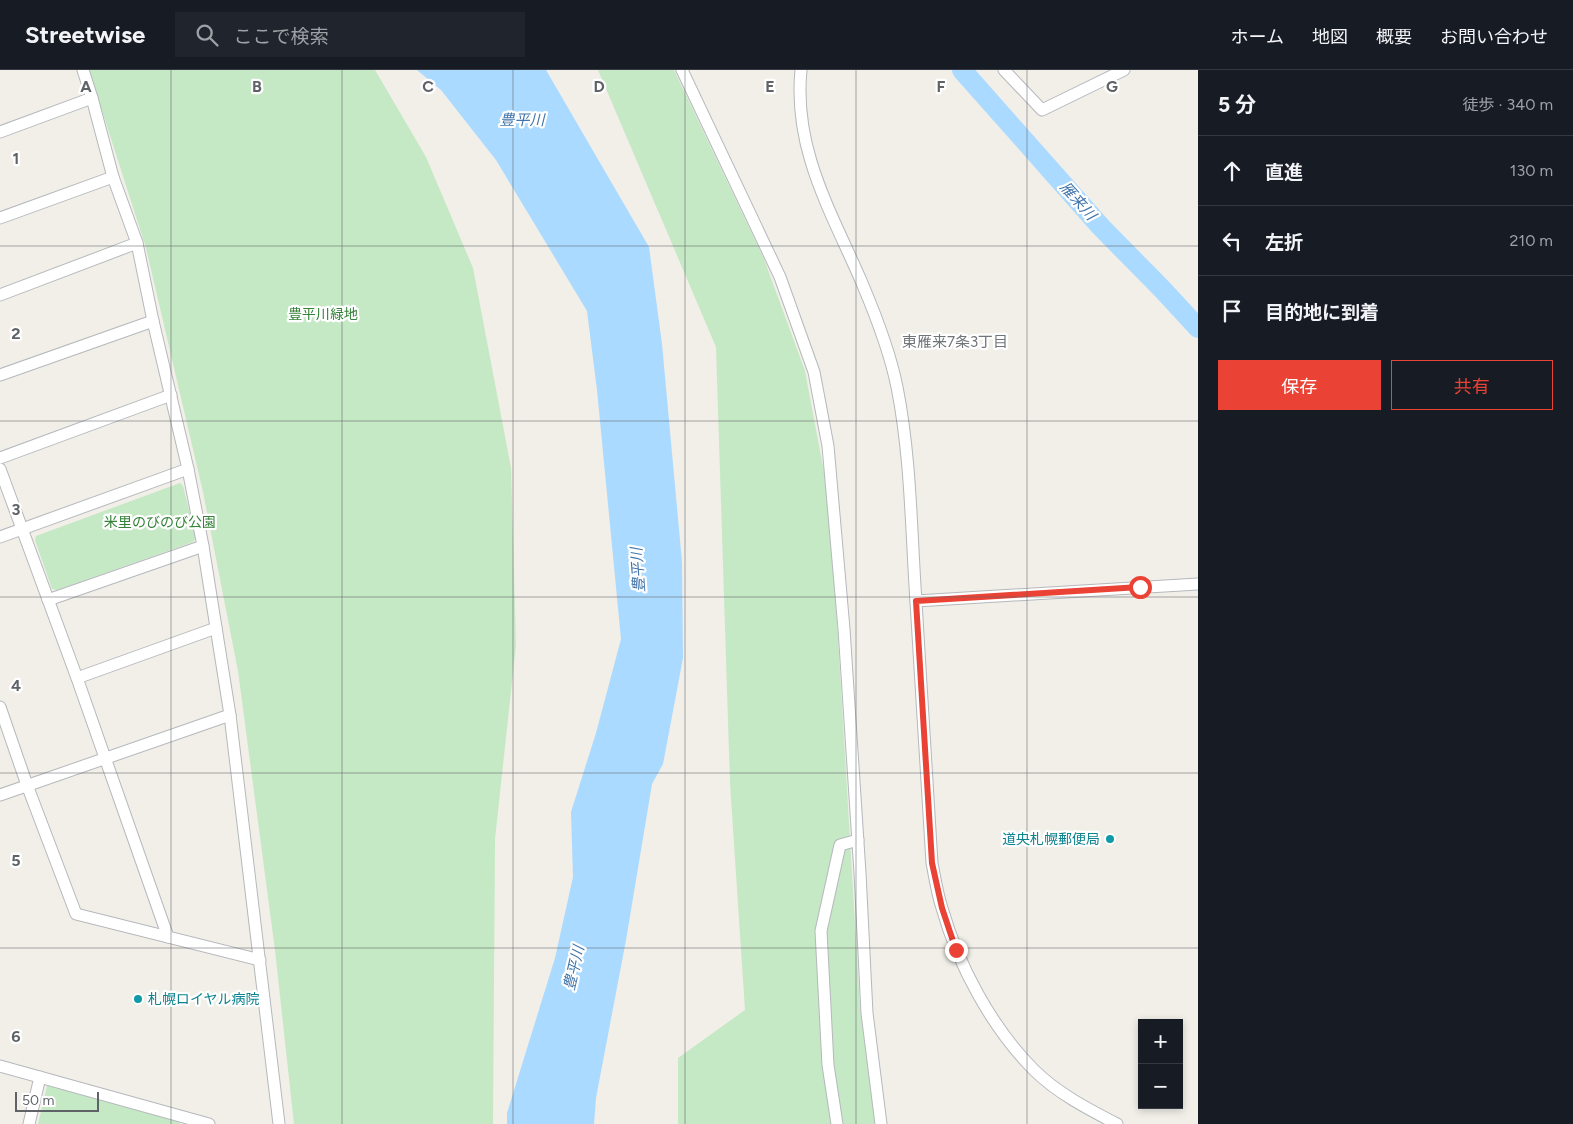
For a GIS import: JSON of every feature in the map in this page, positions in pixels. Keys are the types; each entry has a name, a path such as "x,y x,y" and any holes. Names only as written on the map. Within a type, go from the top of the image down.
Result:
{"street":[{"path":"82,70 92,98 113,177 137,243 188,470 203,546 230,715 278,1124"},
{"path":"682,70 780,277 814,372 828,446 844,629 867,1013 881,1124"},
{"path":"801,70 801,107 805,145 825,204 862,283 879,327 896,384 908,470 932,863 942,908 956,950 977,992 1002,1033 1034,1070 1066,1095 1117,1124"},
{"path":"1004,70 1042,110 1124,70"},
{"path":"0,132 92,98"},
{"path":"0,218 113,177"},
{"path":"0,295 137,243"},
{"path":"0,375 153,321"},
{"path":"0,458 171,395"},
{"path":"0,469 77,678 168,937"},
{"path":"0,538 188,470"},
{"path":"48,600 203,546"},
{"path":"916,601 1198,584"},
{"path":"77,678 216,628"},
{"path":"0,708 76,914 260,960"},
{"path":"0,795 230,715"},
{"path":"837,1124 828,1065 821,931 840,844 858,840"},
{"path":"0,1066 40,1076 186,1121 209,1124"},
{"path":"29,1124 40,1076"}],"green space":[{"name":"豊平川緑地","path":"89,70 375,70 426,157 473,268 511,468 516,645 495,839 493,1124 294,1124 275,950 238,671 203,492 146,248"},
{"path":"598,70 674,70 764,259 805,371 826,483 837,621 860,1008 875,1124 678,1124 678,1058 745,1010 730,783 716,347"},
{"name":"米里のびのび公園","path":"180,483 183,486 196,538 193,542 57,590 52,589 35,540 36,536"},
{"path":"52,1084 178,1119 180,1124 38,1124 47,1086"}],"water":[{"name":"豊平川","path":"417,70 546,70 649,247 662,344 682,562 683,658 663,764 652,784 626,940 596,1098 594,1124 507,1124 507,1113 555,958 573,877 571,812 596,733 621,639 597,390 587,311 496,160 441,90"}],"waterway":[{"name":"雁来川","path":"962,70 1101,227 1198,328"}],"place":[{"name":"道央札幌郵便局","path":"1110,839"},
{"name":"札幌ロイヤル病院","path":"138,999"}],"district":[{"name":"東雁来7条3丁目","path":"955,342"}],"route":[{"path":"956,950 942,908 932,863 916,601 1140,587"}]}
